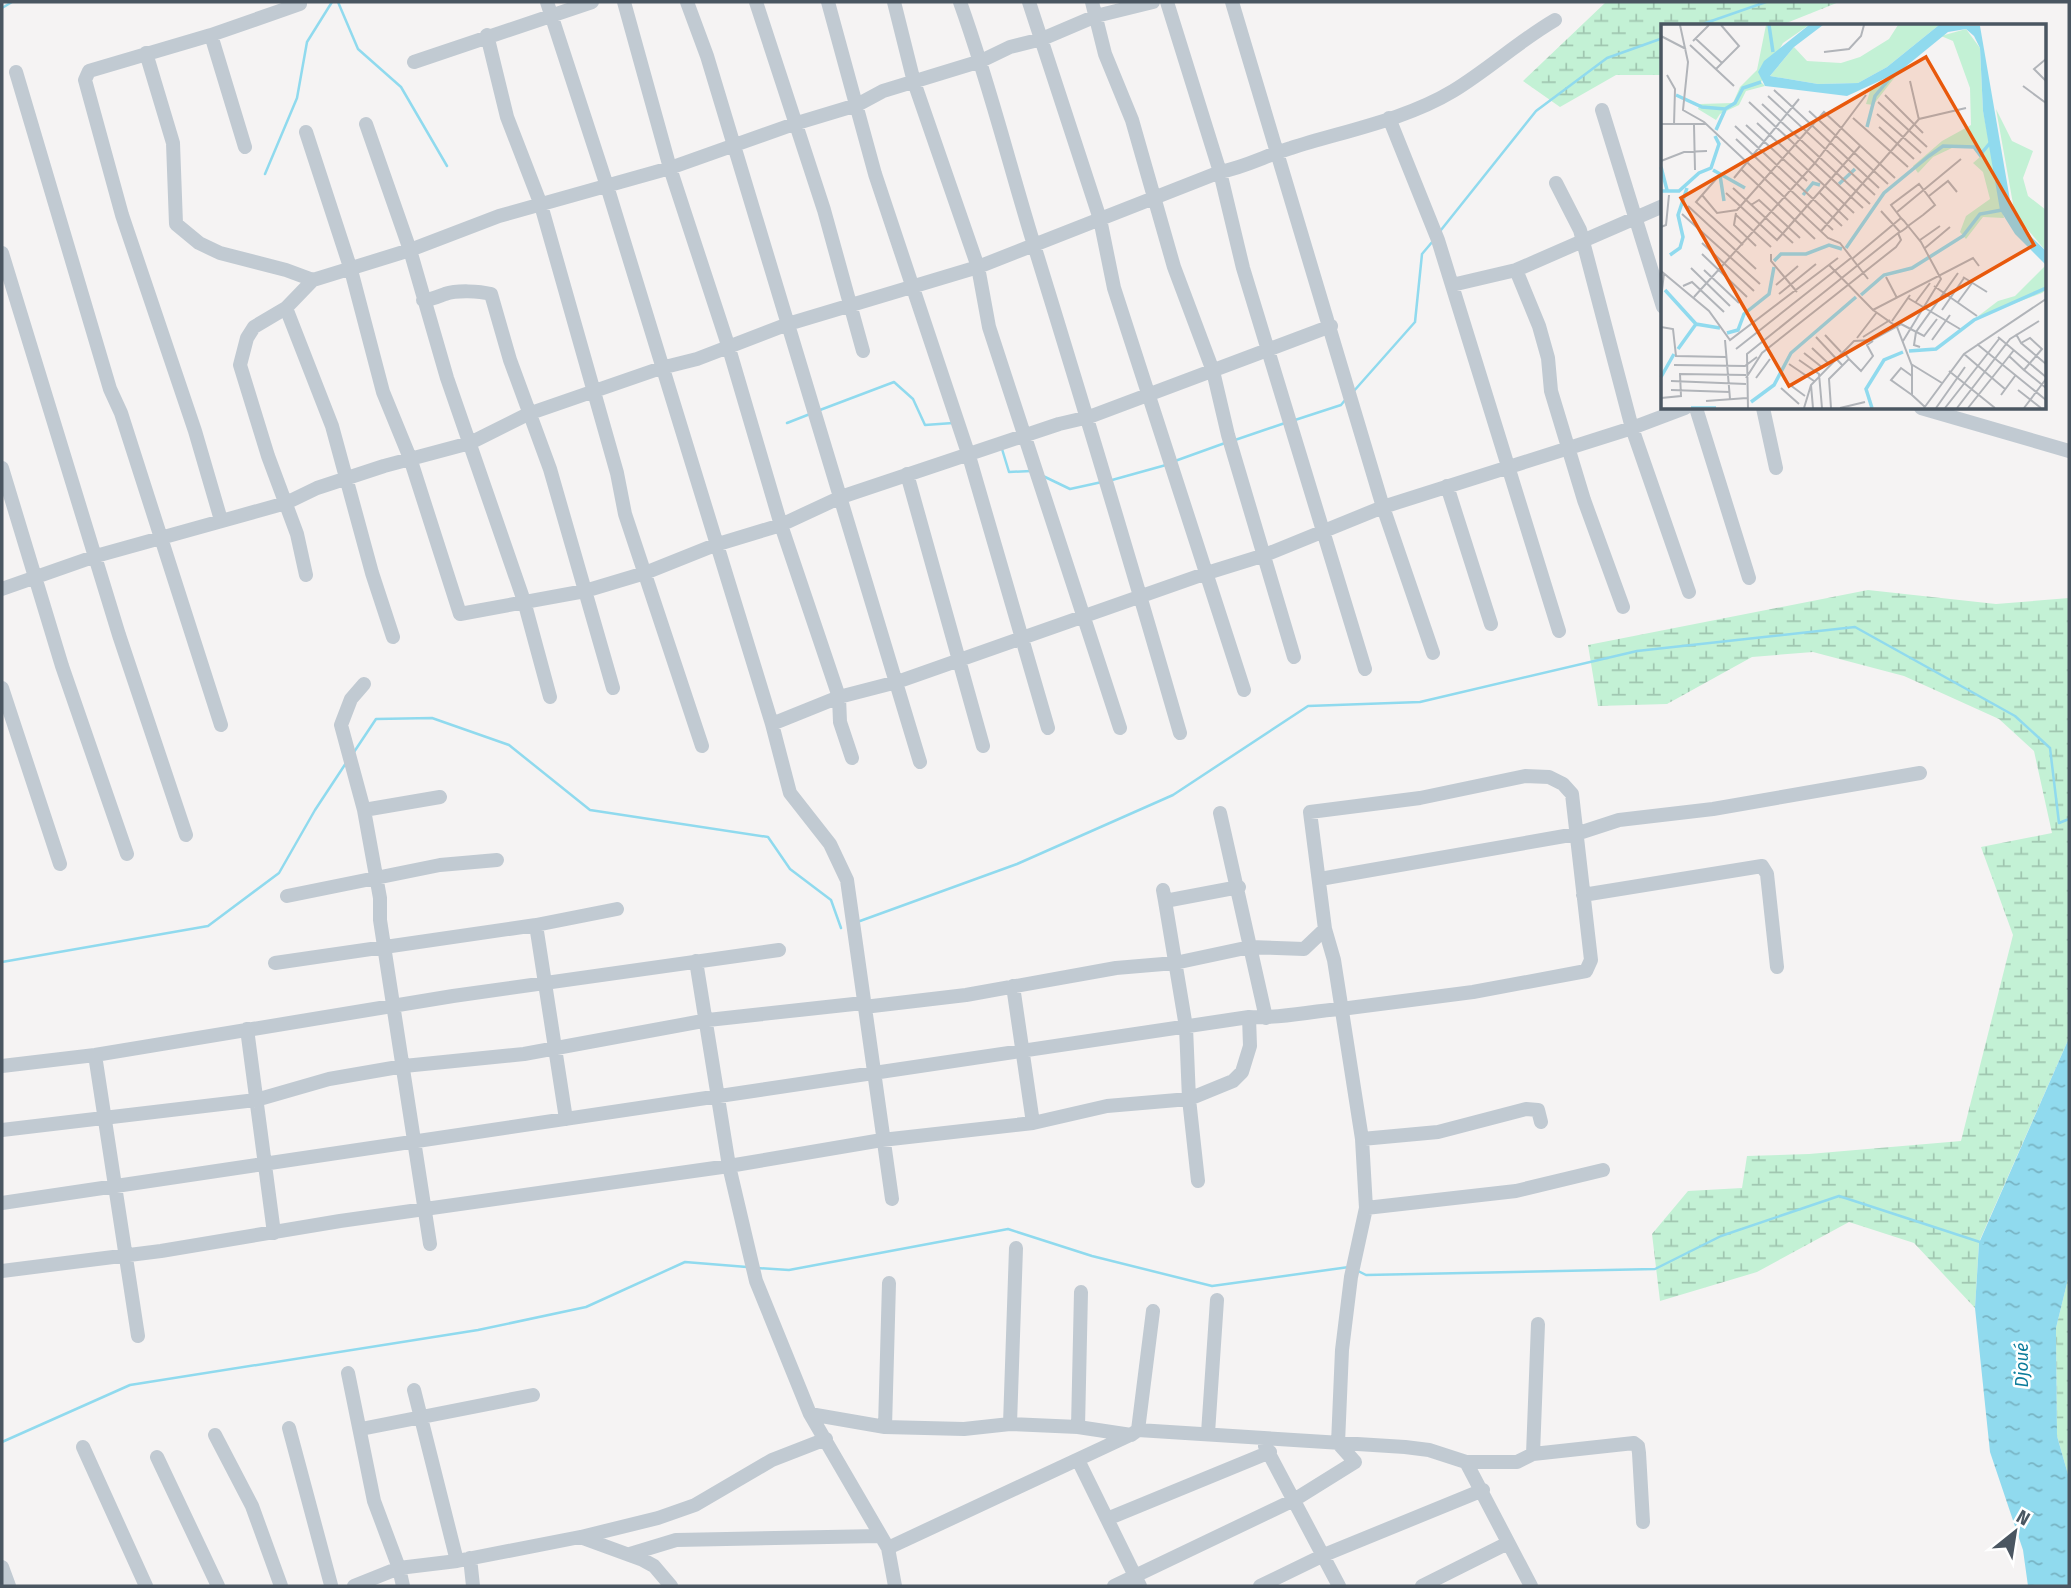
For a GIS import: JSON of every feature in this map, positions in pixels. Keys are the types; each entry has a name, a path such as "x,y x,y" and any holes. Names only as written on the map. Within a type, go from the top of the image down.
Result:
{"street":[{"path":"414,62 487,36 548,8 592,2"},
{"path":"624,2 670,168 728,345 781,525 839,697 840,722 852,758"},
{"path":"687,2 734,146 804,386 841,497 920,762"},
{"path":"756,2 852,304 863,351"},
{"path":"828,2 875,174 969,456 1048,728"},
{"path":"894,2 915,82 978,267 989,327 1086,616 1120,727"},
{"path":"960,2 981,61 1034,243 1089,417 1180,733"},
{"path":"1029,2 1100,219 1114,288 1244,690"},
{"path":"306,575 297,534 268,456 240,365 247,338 254,327 286,308 313,280 410,250 499,216 670,168 794,124 857,105 883,91 981,61 1010,47 1042,39 1094,9 1153,2"},
{"path":"1167,2 1220,172 1243,268 1365,669"},
{"path":"1232,2 1383,507 1433,653"},
{"path":"221,520 195,431 122,215 85,80 89,71 104,69 119,61 211,35 300,4"},
{"path":"548,8 607,186 772,724 790,793 830,844 843,867 892,1199"},
{"path":"1094,9 1105,54 1132,120 1174,267 1213,372 1228,435 1294,657"},
{"path":"2,589 96,556 286,503 317,488 410,458 470,443 528,414 661,368 697,359 788,324 978,267 1220,172 1389,118 1452,92 1525,37 1555,20"},
{"path":"211,35 245,147"},
{"path":"487,36 507,117 541,205 595,392 625,514 702,746"},
{"path":"146,53 173,143 176,224 199,243 220,253 313,280"},
{"path":"16,72 110,388 121,412 221,725"},
{"path":"1602,110 1661,300"},
{"path":"1389,118 1438,240 1559,631"},
{"path":"366,124 410,250 423,300 524,601 550,697"},
{"path":"306,132 351,270 383,392 410,458 460,614 585,591 645,573 715,545 781,525 841,497 1027,437 1059,424 1089,417 1331,326"},
{"path":"1556,183 1580,230 1632,428 1689,592"},
{"path":"1452,285 1516,270 1636,215 1661,207"},
{"path":"2,253 119,635 186,835"},
{"path":"1516,270 1539,326 1548,358 1551,390 1623,607"},
{"path":"423,300 433,300 448,292 479,291 491,294 528,414 550,469 613,688"},
{"path":"286,308 332,426 372,573 393,637"},
{"path":"772,724 839,697 897,682 1265,555 1383,507 1569,449 1680,410"},
{"path":"1697,410 1749,578"},
{"path":"1763,410 1776,468"},
{"path":"1928,410 2069,451"},
{"path":"2,468 35,577 127,854"},
{"path":"907,474 983,746"},
{"path":"1447,486 1491,624"},
{"path":"364,684 351,699 341,725 364,810 377,876 430,1244"},
{"path":"2,688 60,864"},
{"path":"1320,879 1576,834 1619,820 1713,809 1920,773"},
{"path":"2,1203 416,1139 718,1098 1249,1017 1266,1018 1341,1009 1474,992 1586,971 1591,960 1572,794 1563,784 1549,777 1525,776 1420,798 1310,812 1325,929 1334,960 1341,1009 1362,1139 1366,1208 1351,1277 1344,1338 1338,1443 1355,1462 1294,1500 1137,1581 1114,1586"},
{"path":"364,810 440,797"},
{"path":"1220,813 1239,887 1266,1018"},
{"path":"287,895 440,865 497,860"},
{"path":"1583,895 1762,866 1767,874 1777,967"},
{"path":"1198,1181 1189,1099 1186,1027 1164,895 1239,887"},
{"path":"275,963 536,925 617,908"},
{"path":"536,925 548,984 566,1119"},
{"path":"2,1130 256,1100 329,1079 404,1066 555,1049 708,1020 864,1005 1013,986 1115,968 1175,963 1250,947 1304,949 1325,929"},
{"path":"2,1066 94,1055 247,1028 779,950"},
{"path":"696,961 708,1020 729,1166 756,1281 810,1414 884,1542 895,1586"},
{"path":"1013,986 1033,1123"},
{"path":"2,1271 124,1256 729,1166 882,1140 1033,1123 1107,1106 1189,1099 1233,1081 1242,1072 1250,1046 1249,1017"},
{"path":"247,1028 274,1233"},
{"path":"94,1055 138,1336"},
{"path":"1362,1139 1437,1132 1525,1109 1538,1110 1541,1122"},
{"path":"1366,1208 1516,1191 1603,1170"},
{"path":"1010,1424 1016,1248"},
{"path":"885,1427 889,1283"},
{"path":"1077,1427 1082,1292"},
{"path":"1208,1433 1217,1300"},
{"path":"1134,1433 1153,1311"},
{"path":"1533,1454 1538,1324"},
{"path":"348,1373 374,1501 403,1586"},
{"path":"414,1390 473,1586"},
{"path":"361,1429 533,1395"},
{"path":"810,1414 885,1427 964,1429 1010,1424 1134,1433 1208,1433 1429,1450 1466,1462 1517,1462 1533,1454 1634,1443 1638,1446 1643,1522"},
{"path":"289,1428 331,1586"},
{"path":"630,1555 676,1540 884,1542 1078,1460 1134,1433"},
{"path":"215,1435 256,1516 281,1586"},
{"path":"354,1586 399,1568 464,1559 580,1537 658,1518 695,1505 772,1460 826,1439"},
{"path":"1260,1439 1270,1452 1339,1586"},
{"path":"83,1447 146,1586"},
{"path":"1107,1519 1270,1452"},
{"path":"157,1457 218,1586"},
{"path":"1078,1460 1137,1581"},
{"path":"1466,1462 1531,1586"},
{"path":"1260,1586 1324,1555 1483,1490"},
{"path":"580,1537 654,1566 671,1586"},
{"path":"1422,1586 1508,1543"},
{"path":"2,1567 9,1586"}],"green space":[{"path":"1606,2 1839,2 1784,24 1661,24 1661,75 1616,75 1560,107 1523,81"},
{"path":"1868,590 1996,604 2069,598 2069,1038 1979,1242 1975,1308 1914,1243 1849,1222 1757,1272 1660,1301 1652,1234 1688,1191 1742,1188 1747,1156 1809,1154 1961,1141 2013,935 1981,847 2052,833 2034,751 1999,719 1904,676 1813,652 1752,657 1667,704 1598,706 1588,645"},
{"path":"2069,1275 2069,1478 2057,1436 2056,1328"}],"water":[{"name":"Djoué","path":"2069,1038 2069,1275 2056,1328 2057,1436 2069,1478 2069,1586 2028,1586 2023,1550 1990,1452 1975,1308 1979,1243"}],"waterway":[{"path":"2,8 12,2"},
{"path":"265,174 297,98 307,42 332,2"},
{"path":"338,2 358,49 401,87 447,166"},
{"path":"1703,24 1766,2"},
{"path":"1441,230 1536,111 1607,58 1661,39"},
{"path":"1353,392 1415,322 1422,254 1433,241"},
{"path":"820,410 894,382 913,399 925,425 953,423"},
{"path":"1295,420 1341,405 1346,399"},
{"path":"787,423 810,414"},
{"path":"1235,440 1285,423"},
{"path":"1175,461 1225,443"},
{"path":"1002,449 1009,472 1031,471"},
{"path":"1112,480 1166,465"},
{"path":"1043,476 1070,489 1102,482"},
{"path":"860,921 1017,864 1173,795 1308,706 1420,702 1637,651 1855,627 2015,716 2050,748 2059,823 2069,819"},
{"path":"354,752 376,719 432,718 509,745 590,810 768,837 790,869 831,900 841,928"},
{"path":"2,962 208,926 279,873 346,763"},
{"path":"1358,1271 1366,1275 1655,1269 1721,1236 1839,1196 1983,1243"},
{"path":"757,1268 789,1270 1008,1229 1092,1256 1212,1286 1349,1267"},
{"path":"2,1442 130,1385 478,1330 586,1307 685,1262 747,1267"}]}
